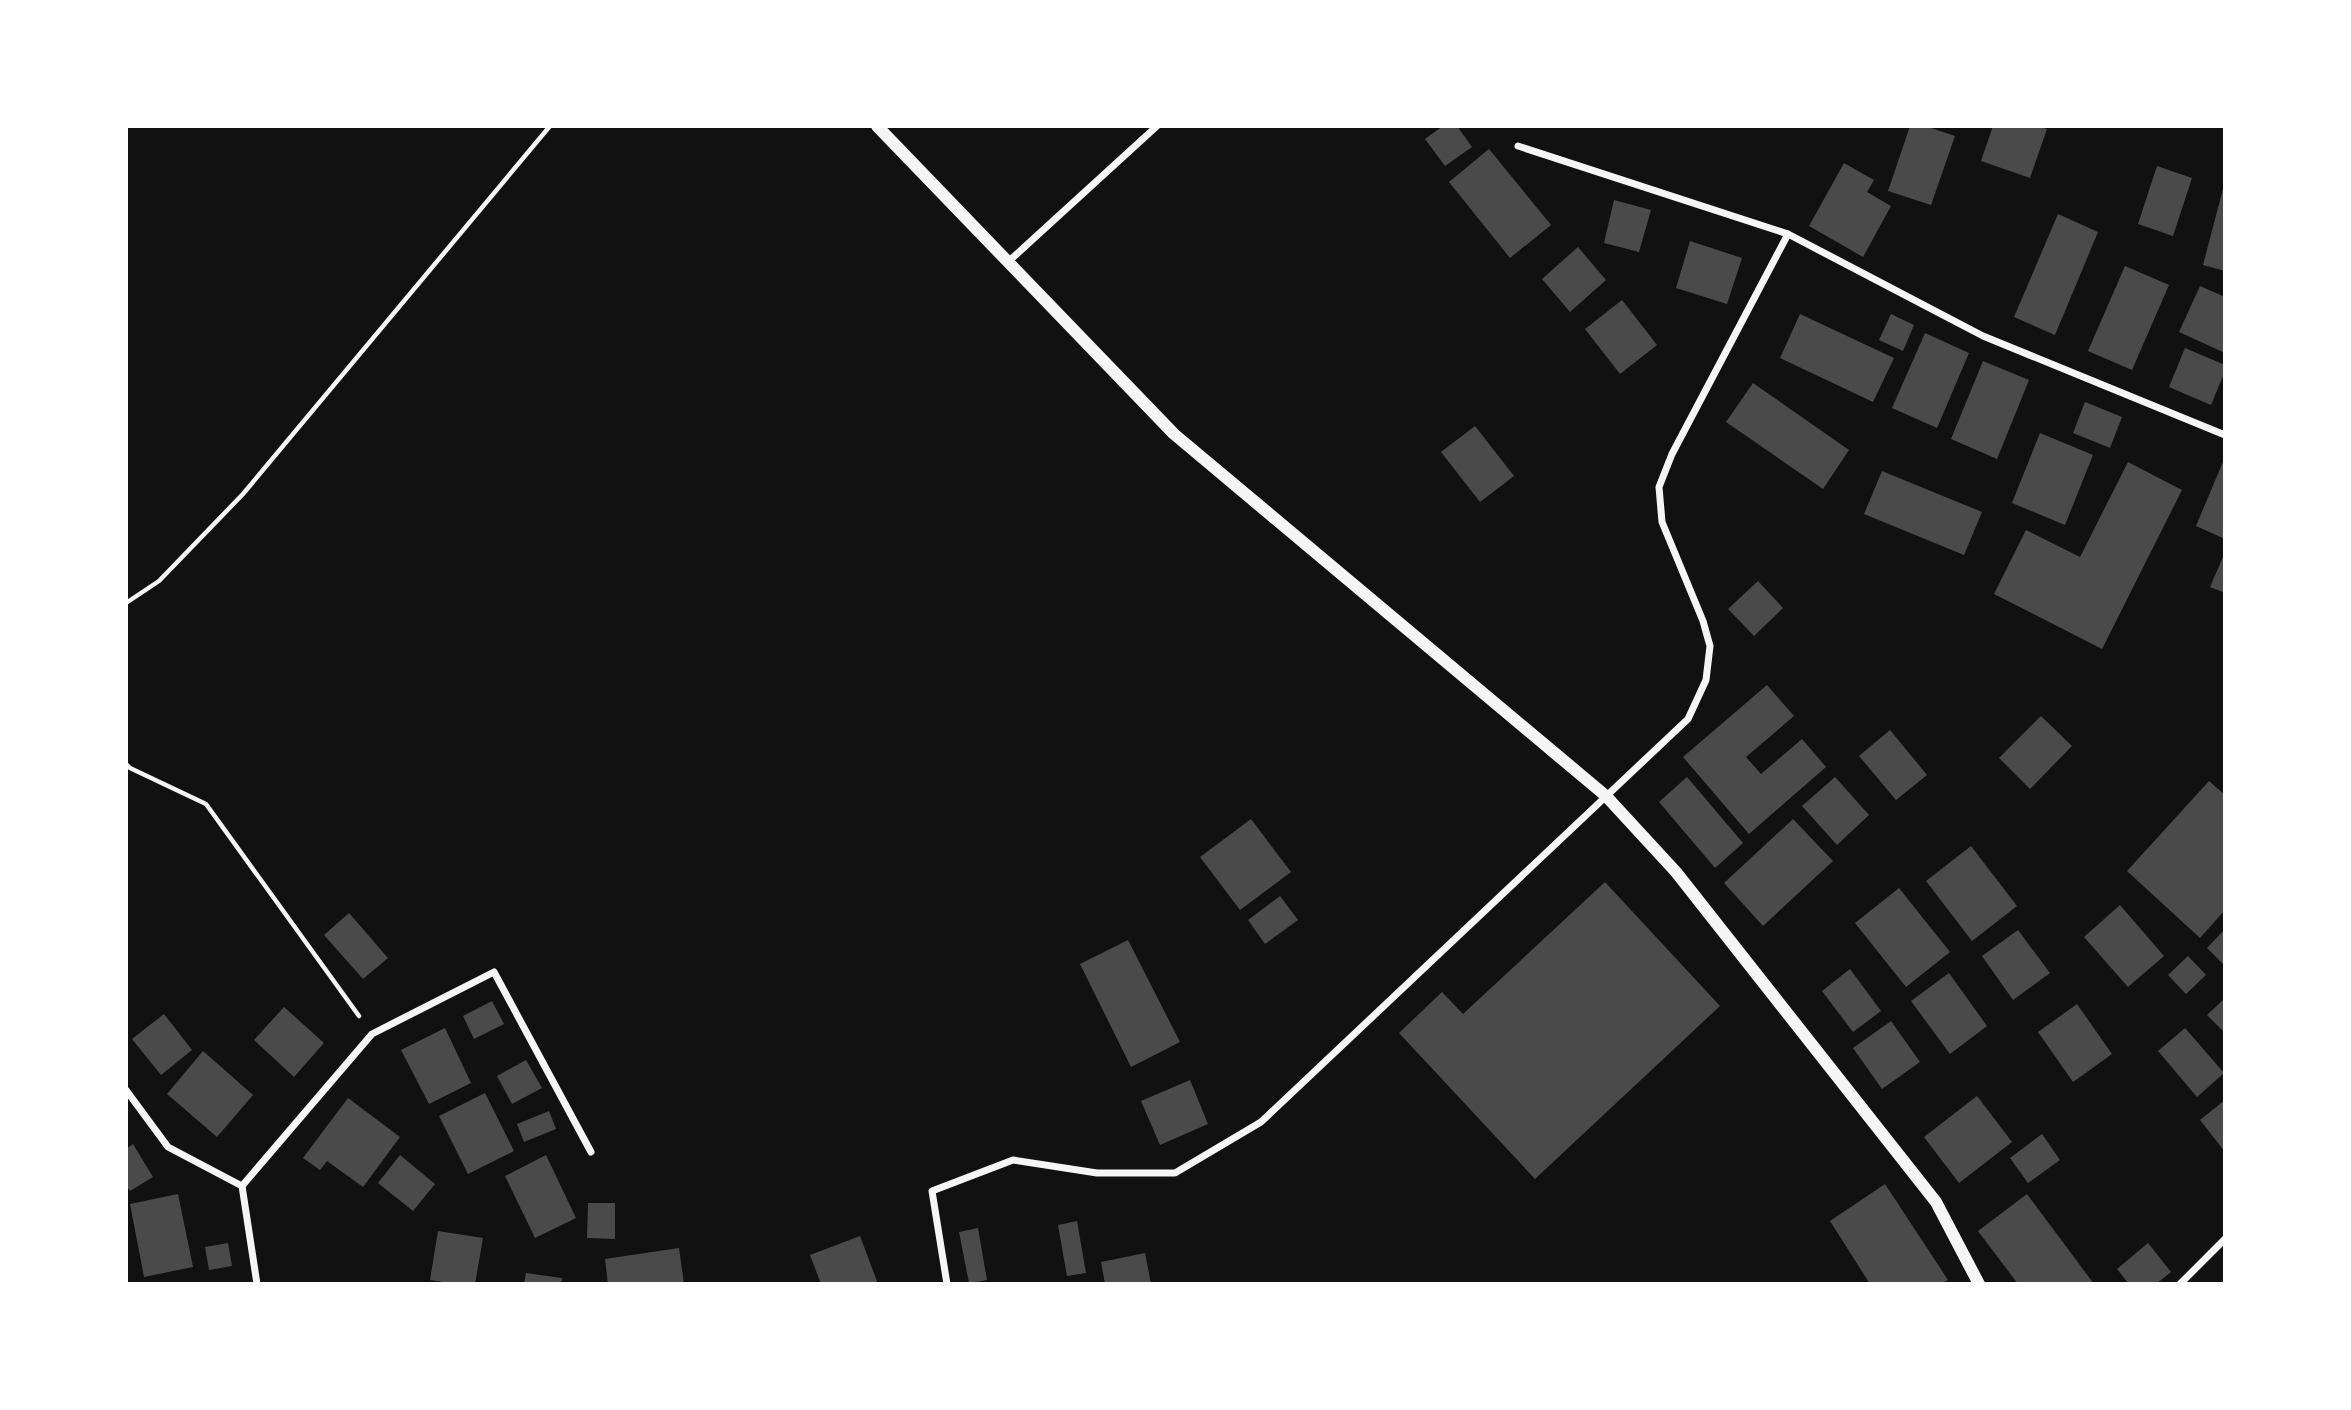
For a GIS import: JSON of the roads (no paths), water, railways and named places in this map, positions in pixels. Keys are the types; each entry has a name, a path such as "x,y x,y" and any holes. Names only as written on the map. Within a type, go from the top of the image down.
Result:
{"street":[{"path":"877,126 1174,434 1605,796 1676,872 1936,1202 1979,1284"},
{"path":"1007,263 1157,126"},
{"path":"1518,146 1788,234 1983,336 2225,435"},
{"path":"947,1284 932,1191 1013,1160 1110,1173 1175,1173 1261,1122 1688,719 1706,680 1710,646 1703,621 1662,522 1659,486 1672,454 1788,234"},
{"path":"257,1284 242,1185 372,1034 494,972 592,1152"},
{"path":"126,1090 168,1147 242,1185"},
{"path":"2180,1284 2225,1239"}]}
